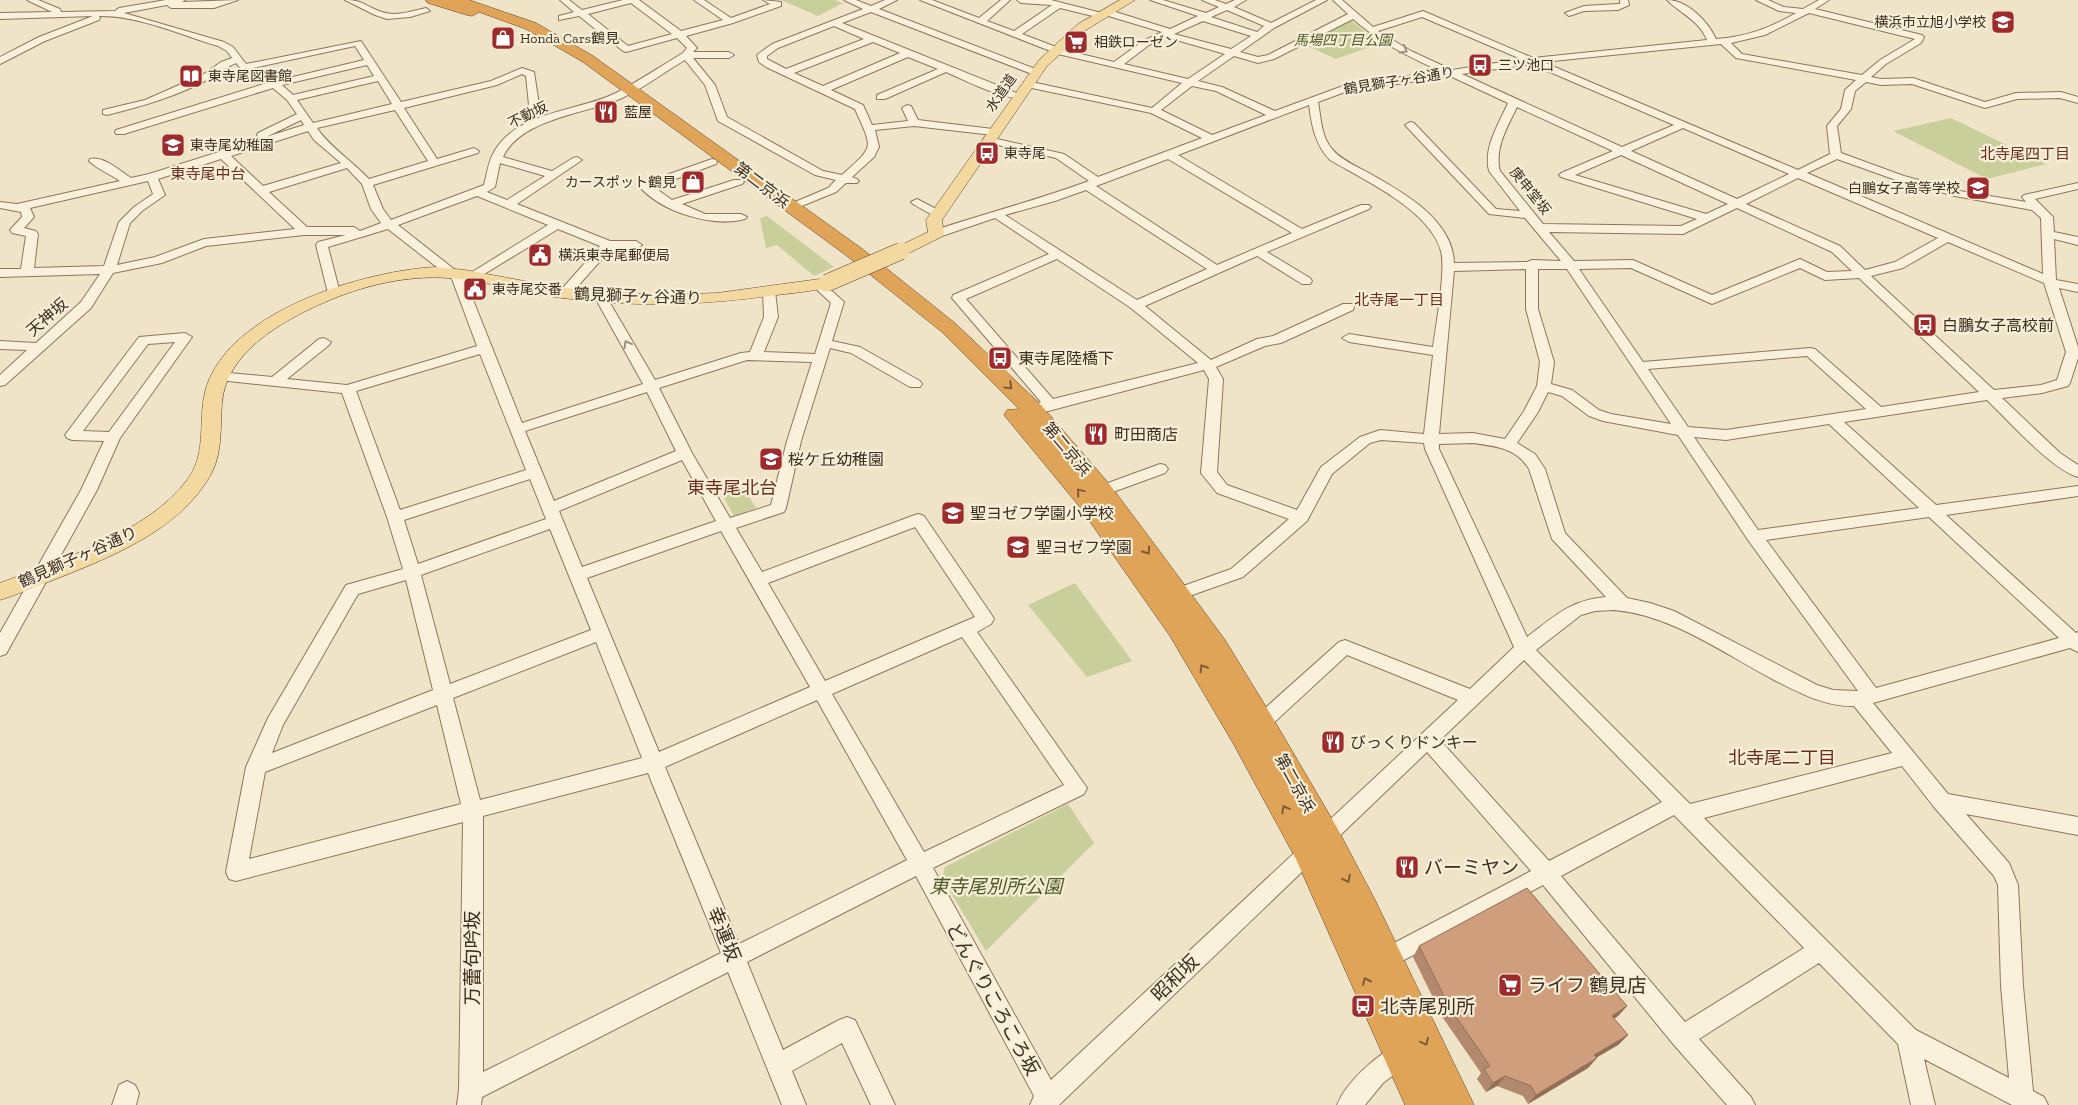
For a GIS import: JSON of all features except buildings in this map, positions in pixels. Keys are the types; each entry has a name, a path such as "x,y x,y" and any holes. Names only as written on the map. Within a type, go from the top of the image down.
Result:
{"highway":[{"name":"第二京浜","path":"462,1 531,26 588,59 625,92 712,162 881,288 970,368 1023,424 1087,500 1178,629 1244,735 1364,911 1385,959 1456,1105"},
{"name":"第二京浜","path":"430,6 486,17 518,30 559,52 625,92 854,252 949,328 1041,407 1215,647 1261,723 1317,844 1400,1056 1424,1105"}],"main road":[{"name":"水道道","path":"936,234 934,220 1035,72 1055,50 1103,13 1129,0"},
{"name":"鶴見獅子ヶ谷通り","path":"0,592 99,551 135,533 162,516 192,487 209,460 215,388 226,364 238,352 268,329 299,309 334,293 356,285 404,276 442,272 564,294 686,301 822,284 901,251 936,234"}],"street":[{"path":"0,15 109,13 181,0"},
{"path":"158,5 214,5 234,0"},
{"path":"349,0 363,4 383,15 399,16 430,6"},
{"path":"564,0 626,49 730,21 778,4 767,0"},
{"path":"562,18 633,0 690,43 692,48 686,55 625,92"},
{"path":"698,0 730,21"},
{"path":"848,0 1035,72"},
{"path":"792,207 832,190 846,180 870,155 874,147 861,106 786,73 762,60 762,55 764,52 894,0"},
{"path":"924,0 1055,50 1219,89 1275,114"},
{"path":"980,21 1006,0"},
{"path":"1021,0 1103,13 1255,59 1266,58 1353,15"},
{"path":"1154,0 1258,35"},
{"path":"1206,0 1270,26"},
{"path":"1116,65 1146,43 1242,0"},
{"path":"1154,111 1190,82 1270,26 1323,0"},
{"path":"1337,0 1371,30 1408,52 1831,246 2055,456 2078,472"},
{"path":"1569,13 1579,8 1619,7 1625,5 1624,0"},
{"path":"1671,0 1692,14 1709,32 1713,43"},
{"path":"1760,0 1782,9 1809,9 1919,39 1883,62 1850,90 1846,109 1832,126 1836,155"},
{"path":"1800,0 1809,9"},
{"name":"鶴見獅子ヶ谷通り","path":"936,234 996,214 1051,199 1275,114 1354,87 1530,60 1724,42 1764,35 1825,0"},
{"path":"0,15 26,3 64,14"},
{"path":"1016,34 1058,5"},
{"path":"0,61 42,39 109,13 150,22 221,44 230,49 244,67 276,84 291,98 318,138 367,182 377,209 383,219 454,273"},
{"path":"1371,30 1423,14 2051,282 2078,288"},
{"path":"834,23 1010,96 1019,96"},
{"path":"786,73 872,39"},
{"path":"1724,42 1739,56 1886,83 1914,81 1985,105 2016,96 2061,96 2078,92"},
{"path":"244,67 358,43 433,161"},
{"path":"823,90 908,53"},
{"path":"686,55 729,55"},
{"path":"686,55 710,85 722,119 819,173 859,182"},
{"path":"107,112 148,102 207,76 224,64 237,58"},
{"path":"120,132 276,84 370,62"},
{"path":"881,97 946,69"},
{"path":"17,207 152,177 310,127 489,85 522,71 531,74 534,104 527,114"},
{"path":"291,98 380,78"},
{"path":"1027,84 1154,111 1212,139"},
{"name":"不動坂","path":"478,192 489,187 496,158 510,139 530,127 564,113 610,100 625,92"},
{"path":"2061,96 2078,100"},
{"path":"1313,100 1319,137 1324,148 1334,158 1407,204 1428,221 1440,236 1447,252 1448,267 1431,439 1436,458 1524,649 1908,1038 2029,1101"},
{"name":"庚申堂坂","path":"1514,101 1494,149 1492,165 1529,215 1570,264 1754,536 1907,757"},
{"path":"907,108 914,123"},
{"path":"246,148 266,132 302,115"},
{"path":"869,128 914,123 991,136 1060,156 1093,184 1217,270"},
{"path":"1682,124 1565,175 1706,218"},
{"path":"1410,125 1493,212 1529,215"},
{"path":"367,182 433,161 474,151"},
{"path":"224,155 304,230"},
{"path":"1170,155 1304,234"},
{"path":"1541,228 1683,230 1836,155 1900,178 1960,194 2036,207"},
{"path":"496,158 554,175"},
{"path":"509,204 577,160"},
{"path":"94,161 109,168 129,182"},
{"path":"712,162 645,186 671,204 703,218 741,217"},
{"path":"262,190 349,164"},
{"name":"天神坂","path":"0,382 86,305 109,270 125,222 138,209 159,195 152,177"},
{"path":"671,204 738,182"},
{"path":"1544,386 1567,393 1594,413 1608,418 1683,431 1726,435 1990,395 2042,389 2063,383 2073,352 2051,282 2047,217 2028,197 2078,186"},
{"path":"334,293 328,266 321,248 322,245 390,225 478,192 608,245 636,245"},
{"path":"917,202 938,214"},
{"path":"1,205 26,210 28,217 16,230 32,234 27,273"},
{"path":"1136,305 1258,251 1304,234 1365,207"},
{"path":"996,214 1136,305 1208,364 1216,379 1209,473 1222,488 1301,517"},
{"path":"473,277 556,225"},
{"path":"0,273 109,270 158,260 204,243 304,230 369,232"},
{"path":"2049,234 2078,241"},
{"path":"1448,267 1532,264 1633,264 1712,300 1800,263 1825,276 1863,274 1899,265 1948,237"},
{"path":"564,294 608,245"},
{"path":"1258,251 1306,281"},
{"path":"1058,254 958,298 1041,407 1218,362 1262,342 1276,340 1348,307"},
{"path":"1509,444 1531,412 1544,386 1547,362 1532,309 1532,264"},
{"name":"幸運坂","path":"454,273 458,277 484,348 794,1105"},
{"path":"578,575 778,508 794,441 838,302 822,284"},
{"path":"756,356 771,317 769,291"},
{"name":"どんぐりころころ坂","path":"607,297 604,303 651,386 685,453 920,864 1045,1102"},
{"path":"0,649 89,490 113,437 185,337 144,340 72,435 113,437"},
{"path":"1349,338 1440,352"},
{"path":"274,382 324,342"},
{"path":"824,344 855,350 915,384"},
{"path":"0,345 39,347"},
{"path":"219,376 348,389 484,348"},
{"path":"1639,366 1810,352 1878,412"},
{"path":"517,429 746,356 820,358"},
{"name":"万蕾句吟坂","path":"348,389 395,517 412,572 473,811 470,1098"},
{"path":"1832,419 2076,642"},
{"path":"1178,594 1237,573 1301,517 1326,471 1365,440 1380,435 1431,439 1473,438 1509,444 1530,458 1537,469 1558,535 1621,603"},
{"path":"685,453 553,515 412,572 352,589 274,723 256,767 236,872 654,763 819,690 965,628 967,630 985,619 918,520 758,580"},
{"path":"1102,491 1160,469"},
{"path":"395,517 535,472"},
{"path":"1754,536 1930,510 2078,491"},
{"name":"昭和坂","path":"1045,1102 1472,697 1524,649 1575,610 1591,606 1621,603 1644,607 1665,614 1820,694 1845,700 1865,697 2076,642"},
{"path":"470,1098 733,958 1077,788 967,630"},
{"path":"256,767 444,696 601,633"},
{"path":"1261,723 1345,647 1472,697"},
{"path":"1428,740 1546,873 1682,1037 1743,1105"},
{"path":"1385,959 1546,873 1683,808 1907,757 1942,801 2002,870 2008,885 2012,986 2029,1101"},
{"path":"1942,801 2078,826"},
{"path":"1682,1037 1820,950"},
{"path":"778,1066 847,1028 883,1105"},
{"path":"1908,1038 1923,1105"},
{"path":"1348,1105 1375,1075 1400,1056"}],"green space":[{"path":"781,0 835,0 843,3 818,16"},
{"name":"馬場四丁目公園","path":"1349,19 1367,33 1384,42 1336,59 1301,43"},
{"path":"1951,118 2046,164 1987,179 1893,131"},
{"path":"767,216 834,267 814,276 777,245 766,248 760,218"},
{"path":"744,488 756,508 734,516 723,496"},
{"path":"1075,583 1132,661 1087,677 1028,605"},
{"name":"東寺尾別所公園","path":"1068,804 1094,843 986,951 942,878 945,867"}],"place":[{"name":"横浜市立旭小学校","path":"2003,22"},
{"name":"Honda Cars鶴見","path":"503,38"},
{"name":"相鉄ローゼン","path":"1076,42"},
{"name":"三ツ池口","path":"1480,65"},
{"name":"東寺尾図書館","path":"191,76"},
{"name":"藍屋","path":"606,112"},
{"name":"東寺尾幼稚園","path":"173,145"},
{"name":"東寺尾","path":"987,153"},
{"name":"カースポット鶴見","path":"693,182"},
{"name":"白鵬女子高等学校","path":"1978,188"},
{"name":"横浜東寺尾郵便局","path":"540,255"},
{"name":"東寺尾交番","path":"475,289"},
{"name":"白鵬女子高校前","path":"1925,325"},
{"name":"東寺尾陸橋下","path":"1000,358"},
{"name":"町田商店","path":"1096,434"},
{"name":"桜ケ丘幼稚園","path":"771,459"},
{"name":"聖ヨゼフ学園小学校","path":"953,513"},
{"name":"聖ヨゼフ学園","path":"1018,547"},
{"name":"びっくりドンキー","path":"1333,742"},
{"name":"バーミヤン","path":"1407,867"},
{"name":"ライフ 鶴見店","path":"1510,985"},
{"name":"北寺尾別所","path":"1363,1006"}],"district":[{"name":"北寺尾四丁目","path":"2025,154"},
{"name":"東寺尾中台","path":"208,174"},
{"name":"北寺尾一丁目","path":"1399,300"},
{"name":"東寺尾北台","path":"732,488"},
{"name":"北寺尾二丁目","path":"1782,758"}]}
